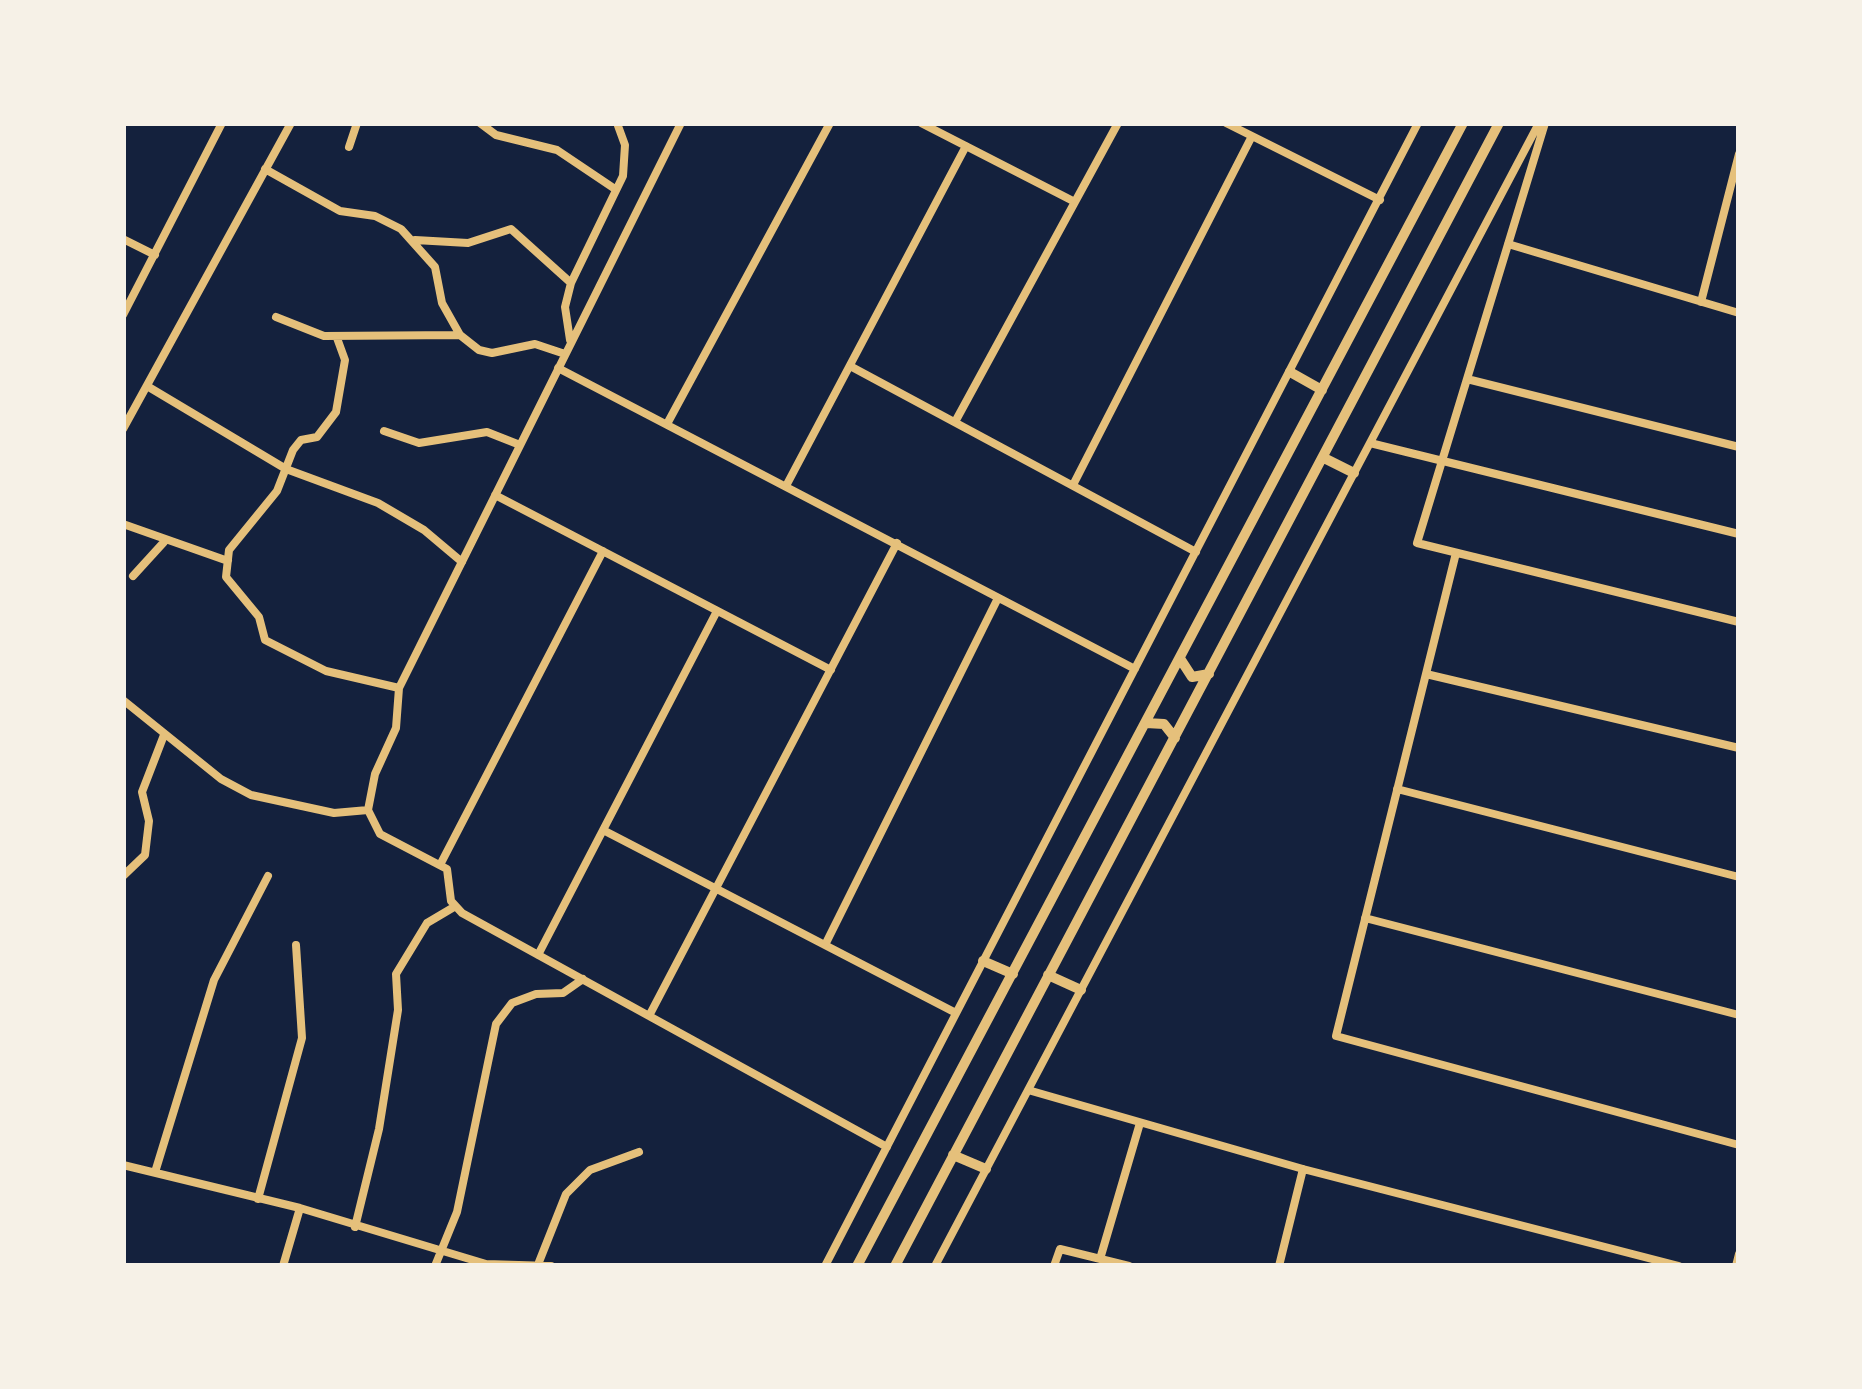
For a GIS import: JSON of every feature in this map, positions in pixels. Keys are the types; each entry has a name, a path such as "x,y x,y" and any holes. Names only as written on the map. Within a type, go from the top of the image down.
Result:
{"main road":[{"path":"857,1266 1463,123"},
{"path":"895,1266 1499,123"},
{"path":"1290,372 1322,390"},
{"path":"1324,458 1354,473"},
{"path":"1181,660 1192,677 1211,671"},
{"path":"1146,723 1164,724 1175,738"},
{"path":"983,961 1013,974"},
{"path":"1048,974 1082,990"},
{"path":"953,1155 986,1169"}],"street":[{"path":"123,315 222,123"},
{"path":"123,429 291,123"},
{"path":"349,147 357,123"},
{"path":"480,123 496,135 557,150 615,189"},
{"path":"571,342 566,307 571,283 615,189 625,145 617,123"},
{"path":"454,907 451,876 440,865 380,834 368,810 375,774 396,728 399,688 681,123"},
{"path":"667,424 830,123"},
{"path":"921,123 1075,202"},
{"path":"955,422 1118,123"},
{"path":"1226,123 1380,200"},
{"path":"825,1266 1418,123"},
{"path":"1542,123 1417,543 1739,622"},
{"path":"935,1266 1542,123"},
{"path":"1073,485 1252,136"},
{"path":"786,486 966,146"},
{"path":"1701,302 1739,154"},
{"path":"265,170 340,211 375,215 413,240 435,267 442,303 460,335"},
{"path":"413,240 468,243 511,229 571,283"},
{"path":"123,239 155,255"},
{"path":"1508,244 1739,313"},
{"path":"277,317 337,338 460,335 492,353 535,344 565,354"},
{"path":"337,338 345,361 336,412 317,437 301,440 277,491 230,550 226,577 259,617 265,640 326,671 399,688"},
{"path":"850,366 1196,551"},
{"path":"558,368 1135,669"},
{"path":"1467,379 1739,447"},
{"path":"147,386 286,469 378,503 424,530 462,562"},
{"path":"385,430 419,443 487,432 520,445"},
{"path":"1370,443 1739,534"},
{"path":"495,495 831,670"},
{"path":"123,524 228,561"},
{"path":"133,576 164,542"},
{"path":"649,1016 898,543"},
{"path":"440,865 603,551"},
{"path":"1456,553 1336,1036 1739,1145"},
{"path":"825,945 999,597"},
{"path":"538,955 717,611"},
{"path":"1426,674 1739,748"},
{"path":"123,700 164,735 251,795 334,813 368,810"},
{"path":"123,876 145,855 149,821 142,792 164,735"},
{"path":"1397,789 1739,877"},
{"path":"603,830 956,1013"},
{"path":"156,1169 214,980 268,876"},
{"path":"454,907 887,1147"},
{"path":"355,1227 398,1010 396,974 427,922 454,907"},
{"path":"1365,918 1739,1015"},
{"path":"258,1199 302,1039 296,944"},
{"path":"435,1266 457,1212 496,1024 512,1003 536,994 563,993 583,979"},
{"path":"1028,1090 1303,1169 1679,1266"},
{"path":"1100,1259 1140,1123"},
{"path":"539,1262 566,1194 590,1171 639,1152"},
{"path":"123,1165 156,1169 300,1208 487,1264 539,1262 551,1266"},
{"path":"1279,1266 1303,1169"},
{"path":"283,1266 300,1208"},
{"path":"1054,1266 1060,1249 1129,1266"},
{"path":"1736,1266 1739,1254"}]}
